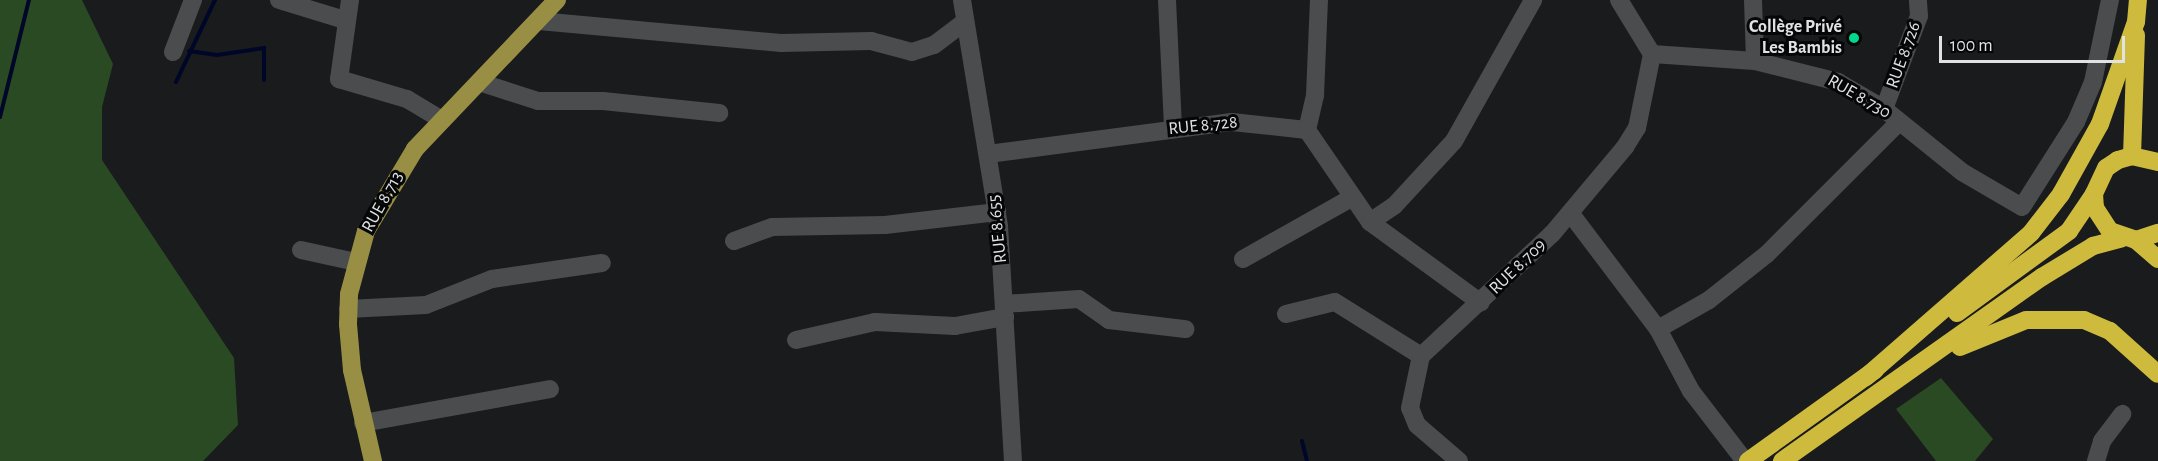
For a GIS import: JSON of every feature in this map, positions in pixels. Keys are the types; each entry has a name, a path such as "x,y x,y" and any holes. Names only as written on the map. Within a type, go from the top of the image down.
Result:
{"highway":[{"path":"2132,156 2138,0"},
{"path":"1866,377 2031,233 2061,194 2100,124 2136,22"},
{"path":"1747,461 2038,256 2069,231 2094,194 2106,168 2132,156 2156,160"},
{"path":"2094,194 2101,221 2158,259"},
{"path":"1782,461 1884,392 2057,267 2093,246 2158,233"},
{"path":"1884,392 1997,328 2047,318 2085,320 2110,331 2158,374"}],"main road":[{"name":"RUE 8.713","path":"373,461 352,370 348,309 356,262 385,194 442,120 557,0"}],"street":[{"path":"174,52 193,0"},
{"path":"279,0 345,20"},
{"path":"350,0 345,20 339,79 407,99 442,120"},
{"name":"RUE 8.655","path":"962,0 997,212 1013,461"},
{"path":"1167,0 1173,129"},
{"path":"1319,0 1315,95 1307,130 1370,222 1481,303"},
{"path":"1370,222 1394,206 1454,141 1533,0"},
{"path":"1619,0 1652,54"},
{"path":"1753,0 1755,61"},
{"name":"RUE 8.726","path":"1884,109 1919,16 1917,0"},
{"name":"RUE 8.730","path":"1652,54 1755,61 1824,76 1884,109 1998,195 2022,207 2076,122 2093,82 2110,0"},
{"path":"539,21 567,19 782,43 871,41 912,52 934,45 965,22"},
{"name":"RUE 8.709","path":"1421,356 1481,303 1571,214 1637,128 1652,54"},
{"path":"479,82 538,101 603,101 719,113"},
{"name":"RUE 8.728","path":"988,154 1232,122 1307,130"},
{"path":"1658,330 1709,300 1767,254 1899,122"},
{"path":"1243,259 1353,197"},
{"path":"734,241 772,227 885,225 997,212"},
{"path":"1571,214 1658,330 1691,391 1747,461"},
{"path":"301,250 356,262"},
{"path":"348,309 426,305 496,278 602,263"},
{"path":"796,340 875,322 955,326 1004,310 1079,299 1109,320 1185,329"},
{"path":"1286,314 1335,302 1421,356 1410,408 1417,424 1459,461"},
{"path":"363,423 550,389"},
{"path":"2096,461 2102,441 2122,414"}],"green space":[{"path":"0,0 82,0 113,64 102,107 102,160 234,358 238,425 203,461 0,461"},
{"path":"1941,378 1993,439 1975,461 1936,461 1896,409"}],"waterway":[{"path":"0,117 29,0"},
{"path":"176,82 215,0"},
{"path":"189,51 217,55 264,48 264,80"},
{"path":"1302,441 1307,461"}],"place":[{"name":"Collège Privé Les Bambis","path":"1854,38"}]}
